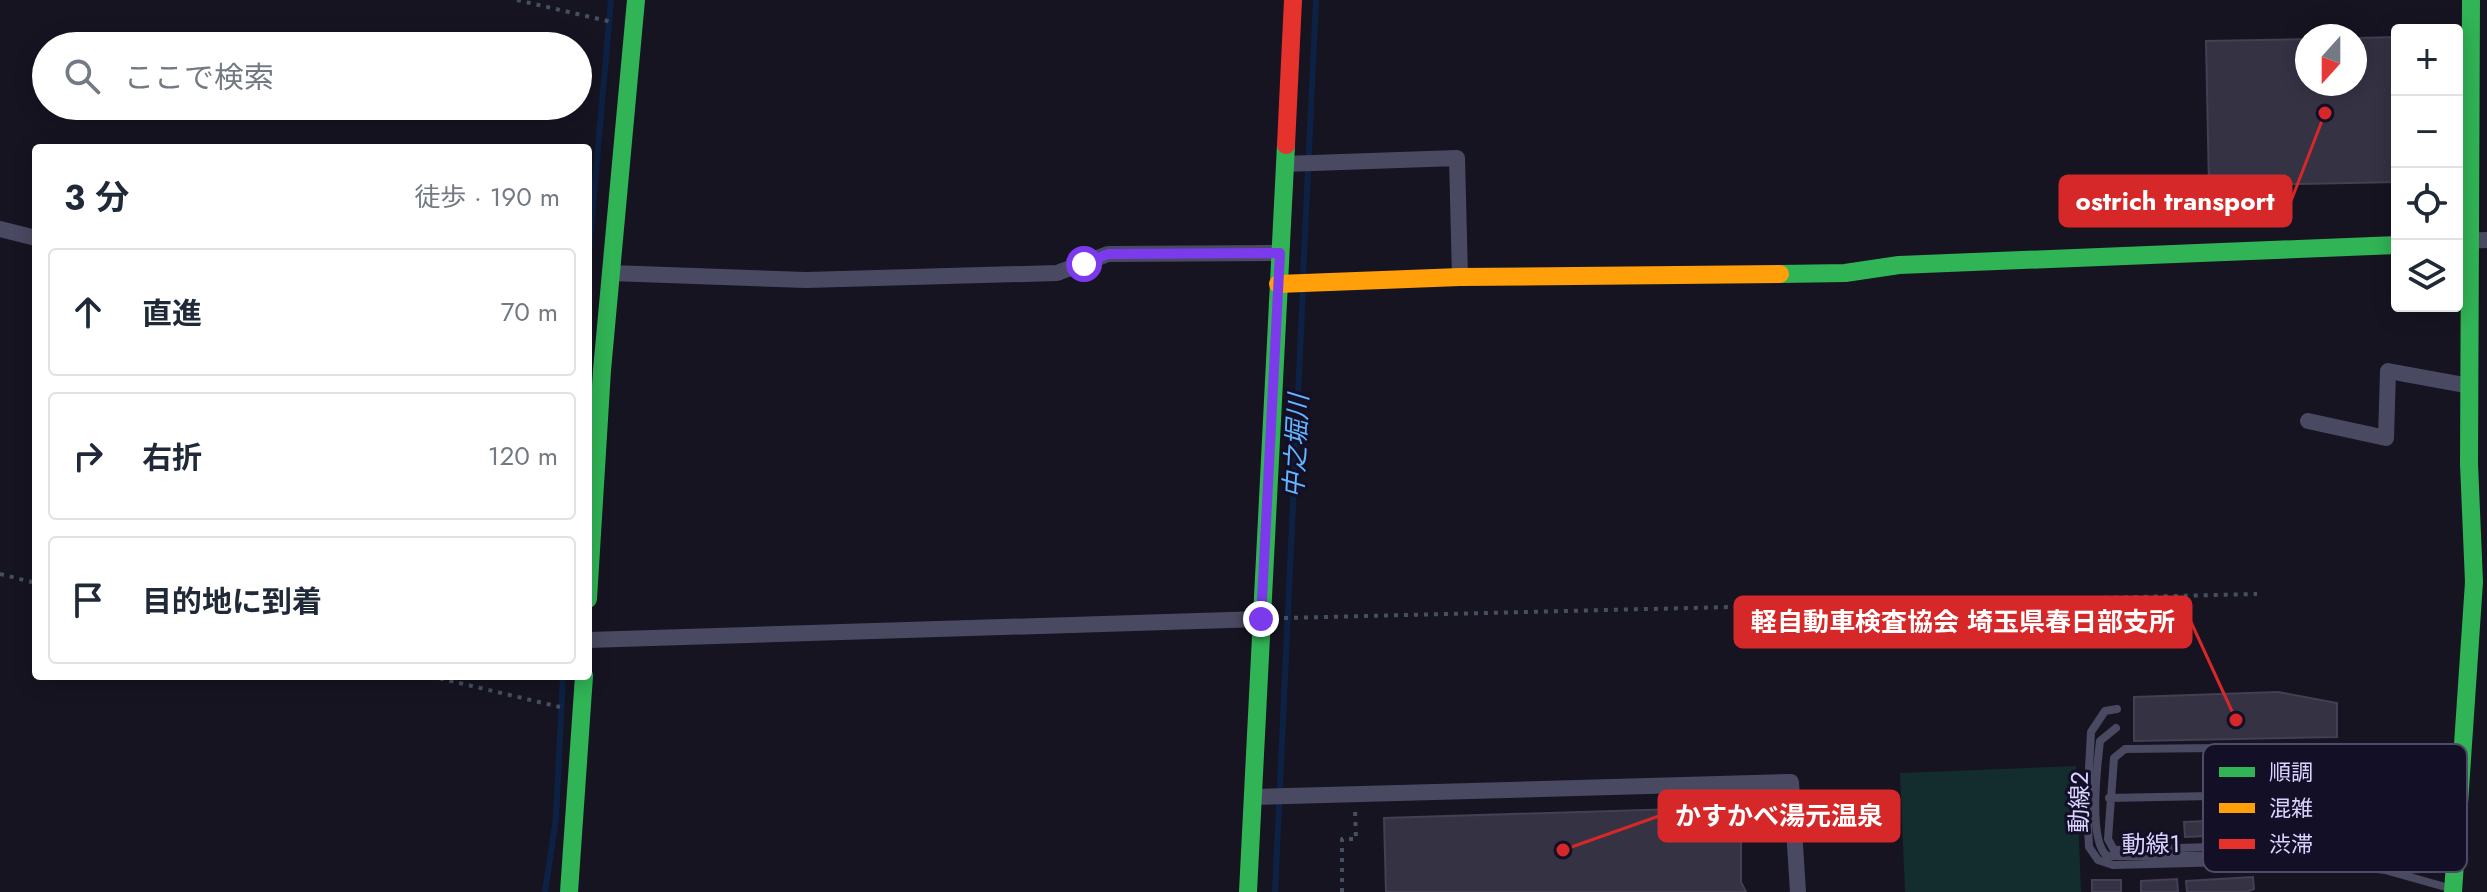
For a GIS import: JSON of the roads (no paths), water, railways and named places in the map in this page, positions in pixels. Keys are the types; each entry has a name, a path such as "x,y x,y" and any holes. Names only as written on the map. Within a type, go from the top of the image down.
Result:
{"street":[{"path":"592,445 594,368 611,273 636,0"},
{"path":"1248,892 1260,797 1261,619 1293,0"},
{"path":"2463,744 2474,582 2470,386 2471,0"},
{"path":"1284,164 1457,158 1460,277"},
{"path":"0,229 32,237"},
{"path":"1278,284 1460,277 1845,273 1899,265 2391,245"},
{"path":"611,273 806,280 1057,273 1108,254 1280,253"},
{"path":"2308,421 2386,438 2388,371 2470,386"},
{"path":"592,640 1261,619"},
{"path":"569,892 584,680"},
{"path":"1260,797 1791,782 1798,892"}],"lane":[{"name":"動線1","path":"2117,709 2105,711 2091,732 2088,840 2098,860 2113,865 2203,861"},
{"name":"動線2","path":"2116,728 2100,741 2095,801 2098,846 2107,856 2203,857"},
{"path":"2203,748 2118,752 2112,765 2108,839 2114,850 2203,847"},
{"path":"2109,798 2203,796"},
{"path":"2391,872 2453,891"}],"waterway":[{"path":"592,217 611,0"},
{"name":"中之堀川","path":"1303,277 1316,0"},
{"name":"中之堀川","path":"1275,892 1303,288"},
{"path":"545,892 556,818 563,680"}],"place":[{"name":"ostrich transport","path":"2325,113"},
{"name":"軽自動車検査協会 埼玉県春日部支所","path":"2236,720"},
{"name":"かすかべ湯元温泉","path":"1563,850"}]}
